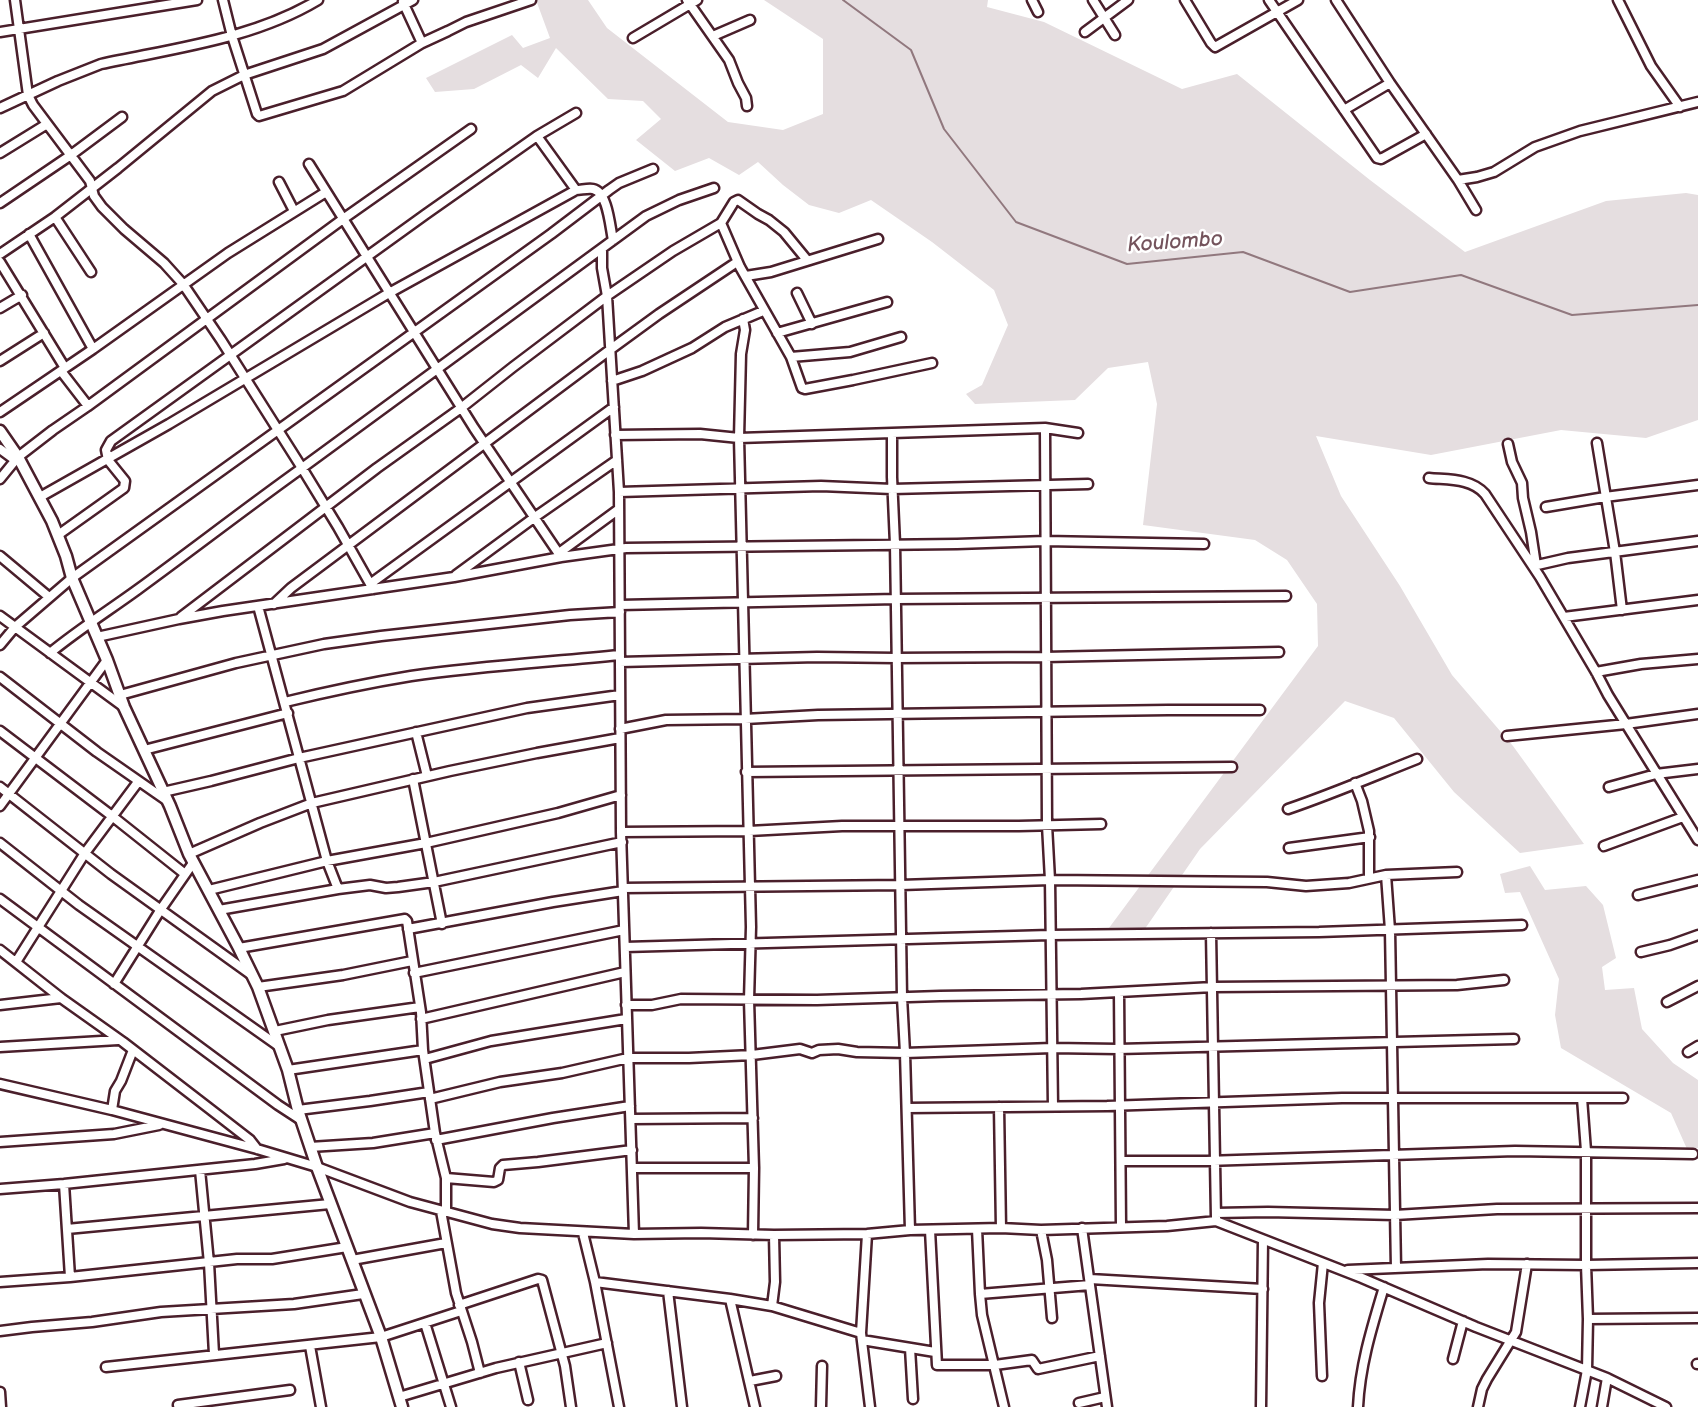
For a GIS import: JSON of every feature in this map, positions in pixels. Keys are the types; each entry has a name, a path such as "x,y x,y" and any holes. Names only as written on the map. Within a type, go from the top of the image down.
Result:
{"street":[{"path":"15,0 28,95 33,105 90,181 94,196 102,206 183,284 302,468 372,587"},
{"path":"0,32 197,0"},
{"path":"223,0 244,75 259,116 343,91 422,43 466,22 531,0"},
{"path":"0,108 101,64 232,36 288,16 318,0"},
{"path":"0,254 55,217 212,91 244,75 323,49 403,2 413,0"},
{"path":"1032,0 1038,12"},
{"path":"1093,0 1115,36"},
{"path":"1086,32 1128,0"},
{"path":"1185,0 1215,47 1298,0"},
{"path":"1269,0 1378,159 1426,134"},
{"path":"1336,0 1476,210"},
{"path":"1618,0 1651,66 1680,107"},
{"path":"633,38 691,1 729,60 747,106"},
{"path":"403,2 422,43"},
{"path":"713,36 750,20"},
{"path":"1344,110 1390,83"},
{"path":"1458,180 1494,172 1535,147 1580,131 1698,102"},
{"path":"58,534 126,486 108,460 106,450 111,441 537,136 576,113"},
{"path":"0,203 122,117"},
{"path":"0,153 47,124"},
{"path":"0,479 16,459 471,128"},
{"path":"537,136 576,190"},
{"path":"309,164 461,408 560,555"},
{"path":"0,645 15,627 72,578 619,183 653,169"},
{"path":"279,182 294,211"},
{"path":"50,653 90,621 138,589 646,216 679,200 714,188"},
{"path":"40,497 108,460 389,293 576,190 594,189 601,196 608,209 613,240"},
{"path":"0,412 254,236 326,192"},
{"path":"178,619 607,296 673,251 721,223 734,202 738,200 769,220 784,232 807,260"},
{"path":"55,217 90,272"},
{"path":"721,223 737,262 791,357 800,386 805,389 932,363"},
{"path":"29,234 93,349"},
{"path":"746,276 771,272 878,239"},
{"path":"602,249 619,492 621,832 634,1234"},
{"path":"0,262 88,406"},
{"path":"274,604 291,588 611,349 737,262"},
{"path":"797,293 812,324"},
{"path":"0,308 22,295"},
{"path":"777,333 887,302"},
{"path":"612,381 642,371 692,348 725,327 763,311"},
{"path":"743,319 745,330 741,354 739,438 751,943 749,1000 754,1168 752,1235"},
{"path":"0,361 44,333"},
{"path":"791,357 850,352 901,337"},
{"path":"372,587 614,407"},
{"path":"615,435 690,434 739,438 1045,428 1078,433"},
{"path":"1045,428 1046,769 1053,1106"},
{"path":"0,431 40,497 58,534 72,578 124,707 191,859 256,982 288,1070 310,1147 380,1337 400,1402 443,1384 480,1373 607,1343"},
{"path":"892,433 909,1230"},
{"path":"1597,443 1622,610"},
{"path":"1508,444 1512,462 1522,483 1534,566"},
{"path":"0,449 16,459"},
{"path":"454,577 617,460"},
{"path":"1429,478 1463,482 1482,490 1534,566 1656,774 1683,817 1694,827 1698,840"},
{"path":"619,492 821,486 892,488 1088,484"},
{"path":"1546,507 1698,485"},
{"path":"560,555 619,509"},
{"path":"97,637 178,619 372,587 454,577 560,555 620,548 1045,541 1204,544"},
{"path":"1534,566 1568,558 1698,541"},
{"path":"0,556 49,597"},
{"path":"120,695 272,654 362,638 620,608 896,599 1286,596"},
{"path":"1564,617 1698,600"},
{"path":"258,606 327,862 338,889"},
{"path":"0,617 124,707"},
{"path":"285,702 409,676 488,667 620,659 1045,657 1279,652"},
{"path":"1596,672 1641,664 1698,659"},
{"path":"0,806 107,660"},
{"path":"0,677 138,782 165,796 299,758 416,732 527,708 620,695"},
{"path":"114,984 185,874 191,859 260,823 312,803 620,734 666,720 898,713 1260,710"},
{"path":"144,750 288,713"},
{"path":"1507,736 1698,714"},
{"path":"0,731 185,874"},
{"path":"416,732 427,776"},
{"path":"1288,809 1416,759"},
{"path":"746,772 1232,767"},
{"path":"1609,787 1656,774 1698,769"},
{"path":"413,779 442,923"},
{"path":"16,962 85,853 138,782"},
{"path":"1355,783 1370,837 1369,878"},
{"path":"0,787 256,982 343,975 412,961"},
{"path":"209,890 558,813 621,795"},
{"path":"1604,846 1683,817"},
{"path":"621,832 1101,824"},
{"path":"1289,848 1370,837"},
{"path":"219,910 338,889 370,885 398,887 434,881 622,842"},
{"path":"0,843 79,905 280,1047"},
{"path":"408,929 623,890 1050,880 1255,881 1327,886 1386,875 1457,872"},
{"path":"1386,875 1390,930 1396,1268"},
{"path":"1638,895 1698,880"},
{"path":"0,899 278,1105 300,1115 370,1101 430,1096 562,1073 628,1058 752,1055 800,1049 812,1053 838,1049 905,1053 1514,1039"},
{"path":"239,948 405,919 407,921 436,1137 446,1178 443,1211 446,1243 456,1293 480,1373"},
{"path":"625,947 1522,925"},
{"path":"414,973 624,930"},
{"path":"1211,933 1216,1217"},
{"path":"1641,952 1698,934"},
{"path":"0,950 250,1140 257,1149"},
{"path":"421,1019 625,972"},
{"path":"626,1005 652,1005 681,999 1051,994 1213,987 1457,985 1504,980"},
{"path":"1667,1002 1698,986"},
{"path":"1119,992 1121,1226"},
{"path":"0,1005 61,998"},
{"path":"275,1031 328,1020 420,1007"},
{"path":"288,1070 424,1054 626,1019"},
{"path":"0,1047 118,1040"},
{"path":"1688,1052 1698,1046"},
{"path":"112,1110 114,1092 133,1050"},
{"path":"0,1084 112,1110 257,1149 317,1167 410,1202 492,1224 583,1233 867,1234 909,1230 1167,1226 1216,1217 1268,1212 1395,1214 1497,1209 1698,1208"},
{"path":"906,1108 1342,1098 1623,1098"},
{"path":"1580,1407 1587,1370 1588,1320 1586,1151 1582,1098"},
{"path":"310,1147 436,1137 630,1106"},
{"path":"999,1107 1001,1228"},
{"path":"631,1119 753,1118"},
{"path":"0,1142 114,1134 162,1124"},
{"path":"446,1178 494,1182 498,1180 503,1165 632,1150"},
{"path":"1121,1161 1216,1161 1515,1151 1693,1154"},
{"path":"0,1189 200,1170 287,1158"},
{"path":"632,1168 754,1168"},
{"path":"200,1170 214,1354"},
{"path":"64,1184 70,1277"},
{"path":"67,1229 330,1204"},
{"path":"1216,1217 1263,1240 1607,1378 1654,1404 1666,1407"},
{"path":"1082,1228 1107,1407"},
{"path":"976,1229 980,1294 986,1335 1003,1407"},
{"path":"930,1230 935,1363 939,1366 995,1365 1032,1360 1038,1369 1100,1356"},
{"path":"1041,1230 1047,1260 1052,1318"},
{"path":"583,1233 619,1407"},
{"path":"867,1234 862,1336 870,1407"},
{"path":"772,1306 775,1282 774,1235"},
{"path":"1261,1407 1263,1240"},
{"path":"352,1260 446,1243"},
{"path":"0,1282 237,1259 272,1259 347,1247"},
{"path":"1322,1376 1320,1303 1323,1263"},
{"path":"1342,1270 1527,1264 1698,1263"},
{"path":"1478,1407 1487,1379 1518,1327 1527,1264"},
{"path":"106,1367 380,1337 425,1323 540,1279 561,1353 571,1407"},
{"path":"595,1282 772,1306 862,1336 935,1352"},
{"path":"980,1294 1049,1289 1090,1282 1263,1289"},
{"path":"1357,1407 1367,1342 1384,1287"},
{"path":"668,1291 682,1407"},
{"path":"0,1331 161,1312 294,1304 363,1294"},
{"path":"730,1299 755,1407"},
{"path":"1588,1320 1698,1318"},
{"path":"1453,1359 1463,1321"},
{"path":"425,1323 451,1407"},
{"path":"310,1346 321,1407"},
{"path":"910,1348 913,1399"},
{"path":"519,1363 528,1400"},
{"path":"821,1407 822,1366"},
{"path":"750,1381 776,1376"},
{"path":"1602,1407 1607,1378"},
{"path":"178,1405 290,1390"},
{"path":"0,1392 1,1407"},
{"path":"247,1396 248,1407"},
{"path":"1079,1403 1105,1397"}],"shaded area":[{"path":"536,0 588,0 607,28 728,122 783,130 823,114 823,39 764,0 988,0 987,7 1044,22 1182,89 1237,74 1465,252 1606,201 1686,193 1698,195 1698,420 1646,438 1561,430 1431,455 1316,436 1341,496 1400,586 1452,675 1513,746 1584,844 1520,853 1454,792 1394,718 1345,701 1200,849 1140,936 1106,932 1318,646 1317,604 1287,560 1255,540 1143,525 1157,404 1148,362 1108,368 1075,400 975,404 966,394 982,385 1008,325 994,290 932,242 871,200 839,213 809,205 758,162 739,175 709,158 675,171 636,140 661,119 643,101 608,99 556,48 538,78 521,65 474,89 435,92 426,78 512,35 523,48 550,38"},
{"path":"1530,866 1545,890 1586,886 1603,905 1616,958 1602,967 1605,990 1634,988 1642,1029 1673,1063 1698,1080 1698,1148 1687,1149 1671,1113 1561,1048 1555,1015 1559,979 1520,892 1505,893 1500,874"}],"waterway":[{"name":"Koulombo","path":"843,0 911,50 944,129 1016,222 1127,264 1243,252 1350,292 1461,275 1572,315 1698,305"}]}
